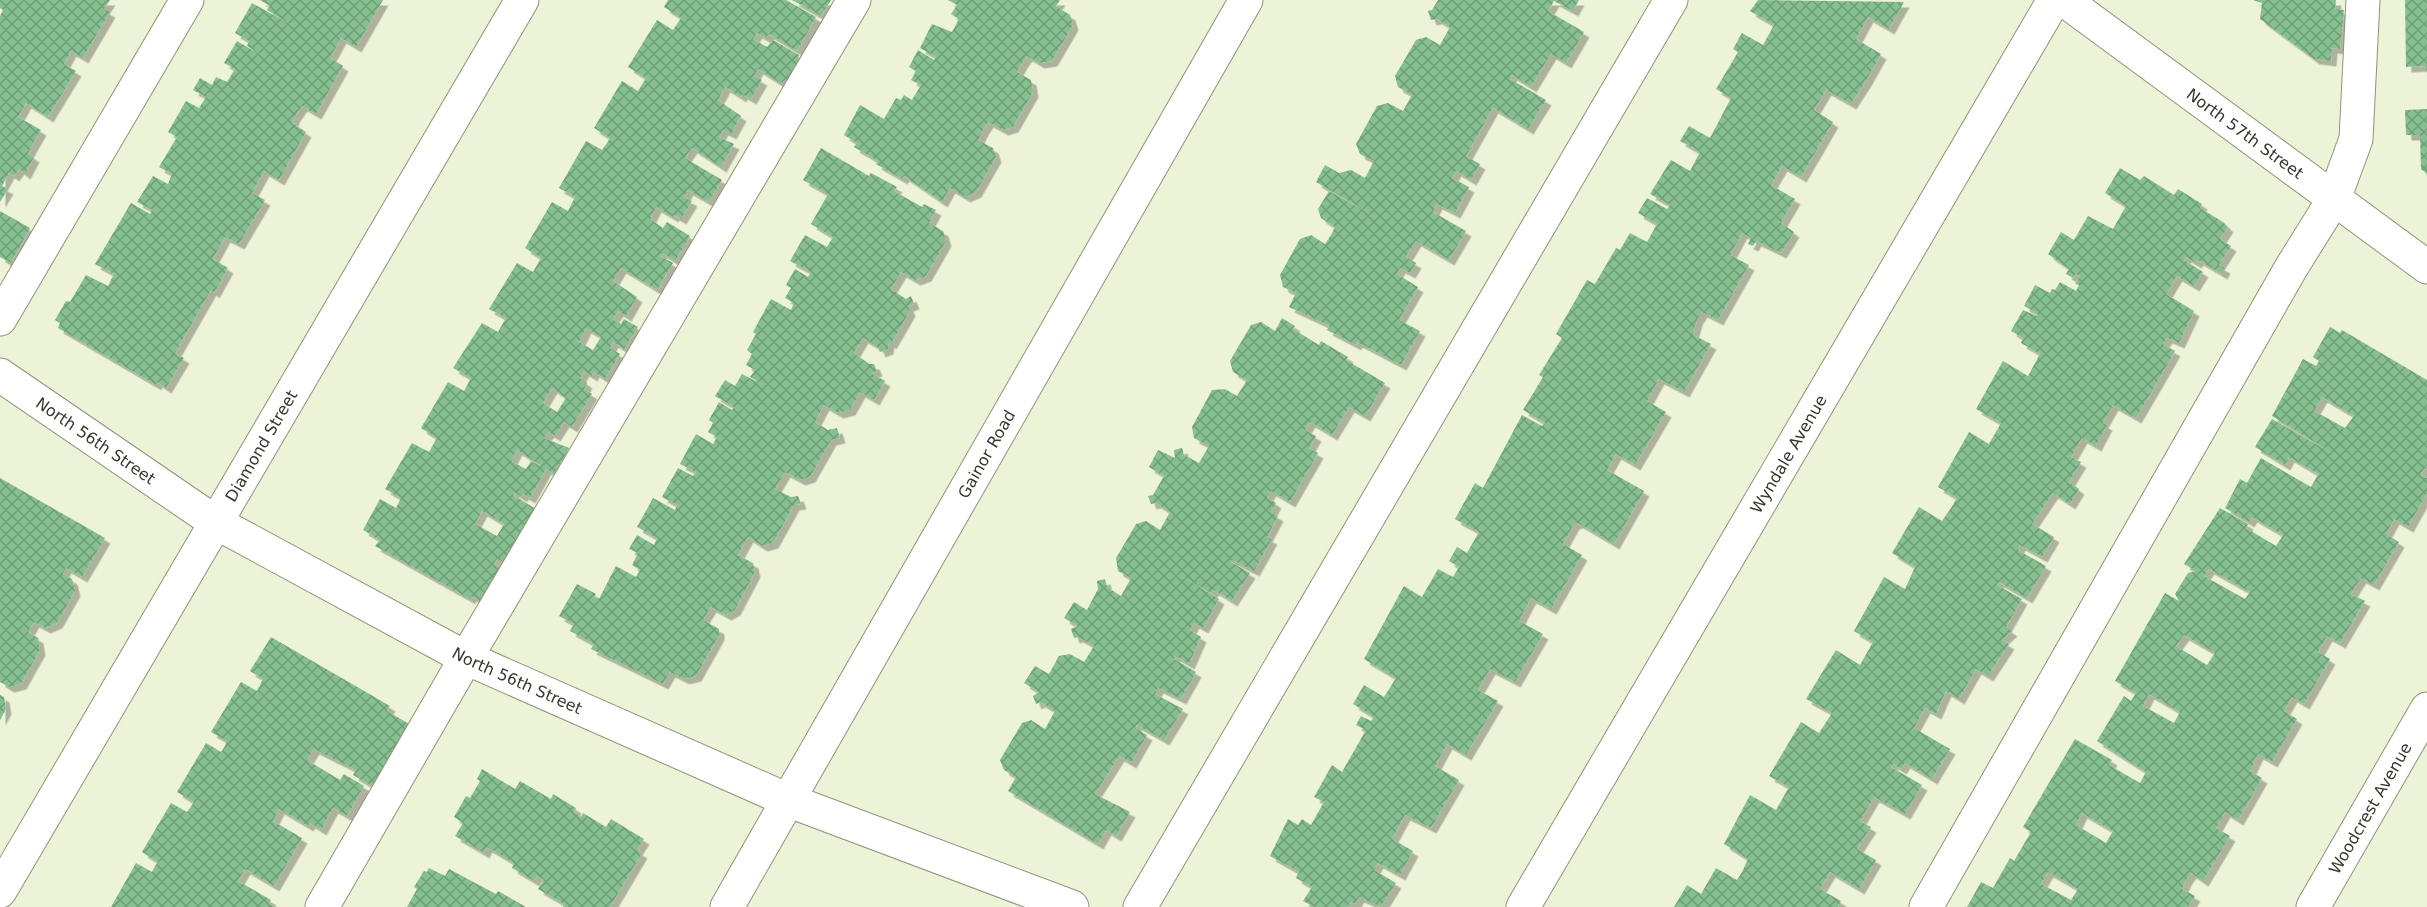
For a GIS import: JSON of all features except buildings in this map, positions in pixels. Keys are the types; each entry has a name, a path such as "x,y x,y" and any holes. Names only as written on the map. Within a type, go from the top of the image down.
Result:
{"street":[{"path":"0,319 187,0"},
{"name":"Diamond Street","path":"0,891 214,522 522,0"},
{"path":"322,907 854,0"},
{"name":"Gainor Road","path":"728,907 1246,0"},
{"path":"1140,907 1671,0"},
{"name":"Wyndale Avenue","path":"1523,907 2054,0"},
{"name":"North 57th Street","path":"2064,0 2427,267"},
{"path":"1926,907 2279,288 2334,199 2356,139 2363,0"},
{"name":"North 56th Street","path":"0,375 214,522 466,658 789,801 1072,907"},
{"name":"Woodcrest Avenue","path":"2313,907 2427,709"}]}
